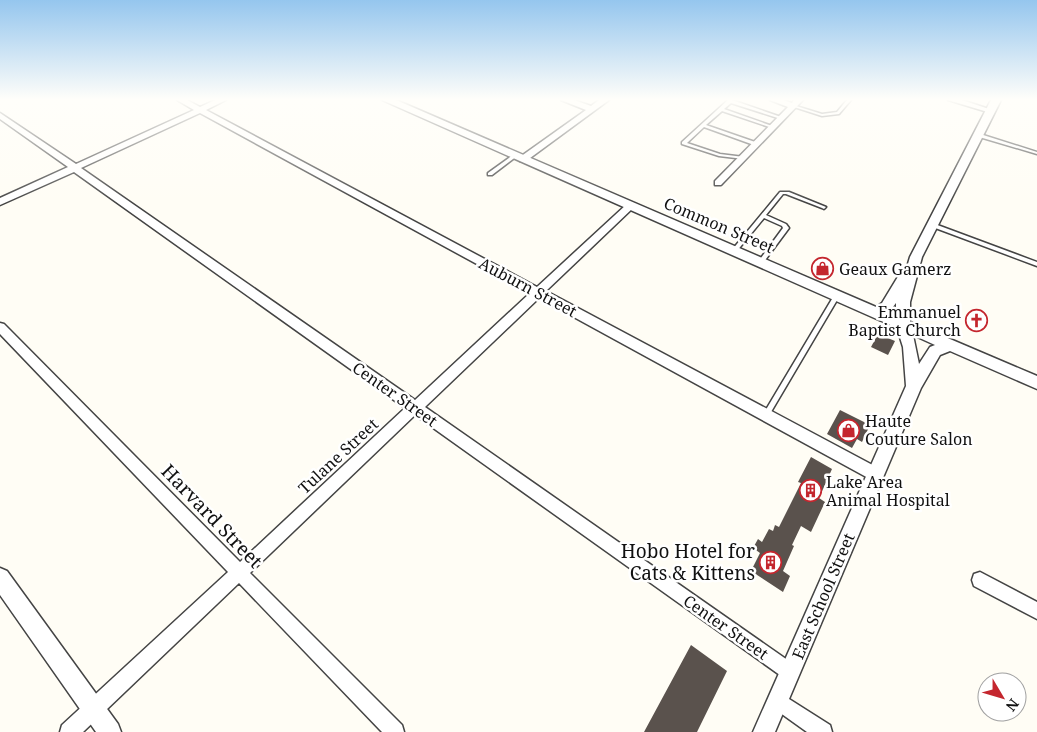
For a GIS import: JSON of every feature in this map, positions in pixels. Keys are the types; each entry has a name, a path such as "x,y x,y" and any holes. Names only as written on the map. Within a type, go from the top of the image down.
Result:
{"street":[{"name":"Center Street","path":"27,134 790,672"},
{"path":"0,202 148,134"},
{"name":"Auburn Street","path":"245,134 875,474"},
{"name":"Common Street","path":"465,134 877,312 948,346 1037,383"},
{"path":"519,158 555,134"},
{"path":"718,183 766,134"},
{"name":"East School Street","path":"764,732 914,386 910,347 903,325 903,302 916,257 978,135"},
{"name":"Tulane Street","path":"69,732 630,206"},
{"path":"877,312 887,307 916,257"},
{"name":"Harvard Street","path":"0,327 395,732"},
{"path":"914,386 935,351 948,346"},
{"path":"0,578 110,732"},
{"path":"980,580 1037,611"},
{"path":"778,701 822,732"}],"lane":[{"path":"694,134 684,143 719,155 742,158"},
{"path":"728,134 756,144"},
{"path":"978,135 1037,152"},
{"path":"490,174 519,158"},
{"path":"734,251 784,192 824,207"},
{"path":"761,262 786,228 784,225 762,216"},
{"path":"932,225 1037,264"},
{"path":"766,415 837,295"}],"building":[{"path":"878,334 895,341 888,355 871,347"},
{"name":"Haute Couture Salon","path":"840,410 870,425 862,442 857,439 852,448 827,434"},
{"path":"811,457 832,469 819,498 825,502 811,532 801,526 792,545 794,546 783,571 790,576 783,592 751,571 760,553 753,548 758,539 762,542 769,529 773,531 775,525 779,527 801,483 798,482"},
{"path":"691,645 727,671 697,732 644,732"}],"place":[{"name":"Geaux Gamerz","path":"823,269"},
{"name":"Emmanuel Baptist Church","path":"977,321"},
{"name":"Haute Couture Salon","path":"849,430"},
{"name":"Lake Area Animal Hospital","path":"810,491"},
{"name":"Hobo Hotel for Cats & Kittens","path":"771,562"}]}
